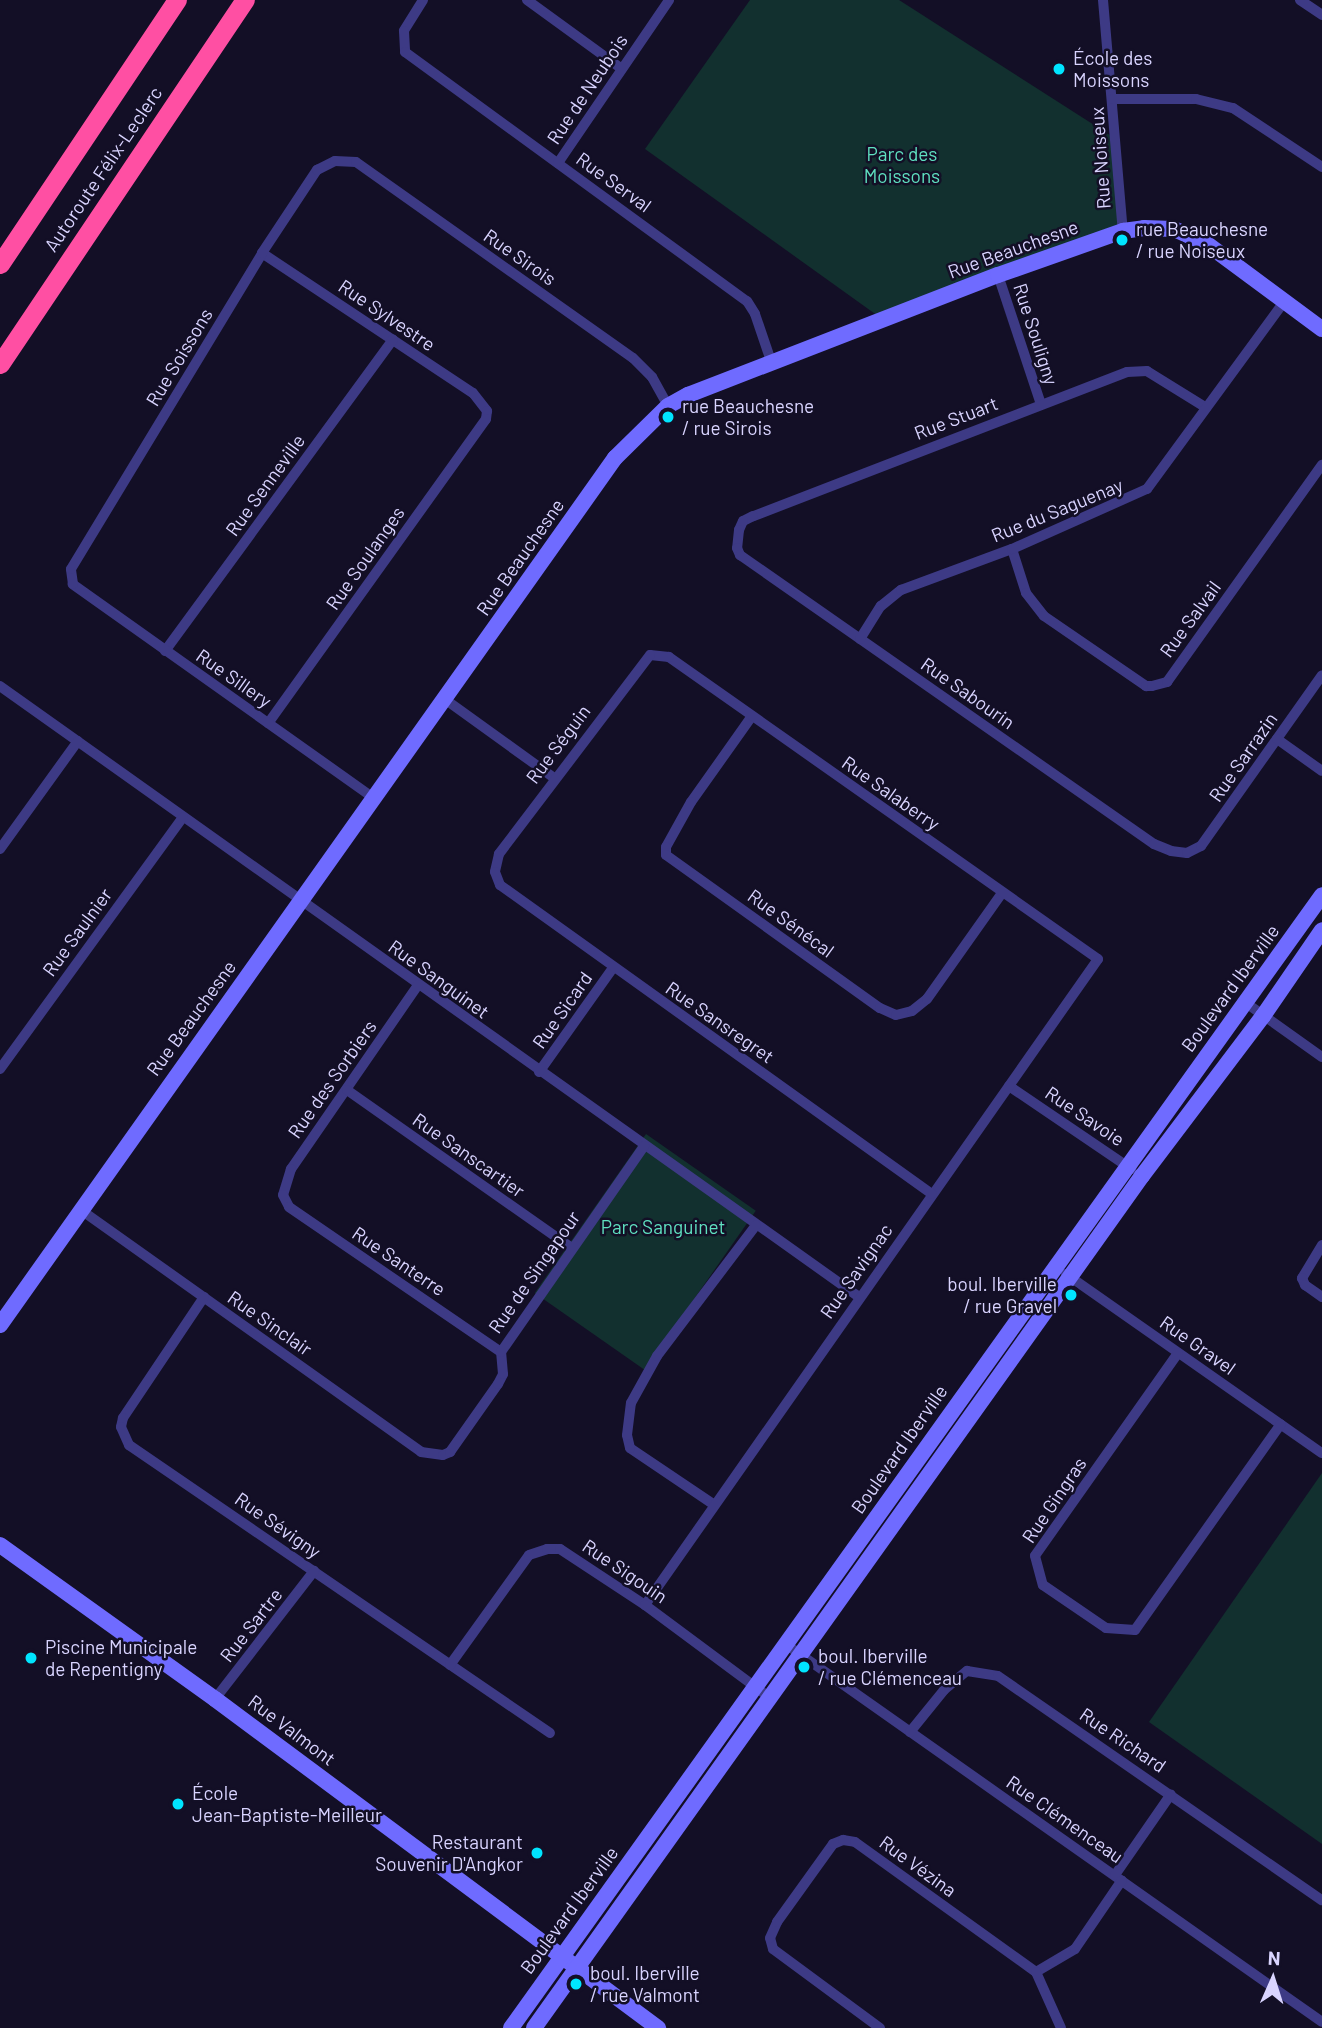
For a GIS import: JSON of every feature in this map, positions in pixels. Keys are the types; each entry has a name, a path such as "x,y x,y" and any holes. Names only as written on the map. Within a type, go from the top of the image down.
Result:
{"highway":[{"name":"Autoroute Félix-Leclerc","path":"0,264 177,0"},
{"name":"Autoroute Félix-Leclerc","path":"0,364 245,0"}],"street":[{"name":"Rue Serval","path":"423,0 404,31 402,48 405,52 747,301 755,314 772,365"},
{"path":"527,0 622,69"},
{"name":"Rue de Neubois","path":"558,163 669,0"},
{"name":"Rue Noiseux","path":"1103,0 1123,231"},
{"path":"1300,0 1322,15"},
{"path":"1113,99 1196,99 1233,108 1322,167"},
{"name":"Rue Soissons","path":"73,583 71,569 262,253 317,170 335,161"},
{"name":"Rue Sirois","path":"335,161 356,163 626,354 652,377 668,406"},
{"name":"Rue Beauchesne","path":"0,1325 301,899 446,700 615,458 668,406 688,395 772,365 998,275 1123,231 1162,228 1187,234 1207,244 1322,329"},
{"name":"Rue Sylvestre","path":"262,253 473,393 487,411"},
{"name":"Rue Souligny","path":"998,275 1041,404"},
{"name":"Rue du Saguenay","path":"860,639 881,606 901,590 1012,548 1147,489 1284,302"},
{"name":"Rue Senneville","path":"165,651 393,340"},
{"name":"Rue Stuart","path":"737,548 737,537 743,520 1127,372 1147,371 1205,407"},
{"name":"Rue Soulanges","path":"268,723 486,419 487,411"},
{"name":"Rue Salvail","path":"1012,548 1026,593 1044,616 1146,686 1167,682 1317,481 1322,465"},
{"name":"Rue Sabourin","path":"737,548 740,555 1154,844 1187,852"},
{"name":"Rue Sillery","path":"73,583 375,799"},
{"name":"Rue Séguin","path":"495,872 499,854 643,660 650,655 664,655"},
{"name":"Rue Salaberry","path":"664,655 1098,959"},
{"name":"Rue Sarrazin","path":"1187,852 1201,846 1322,675"},
{"name":"Rue Sanguinet","path":"0,685 539,1072 859,1297"},
{"path":"446,700 554,778"},
{"name":"Rue Sénécal","path":"752,716 691,802 666,847 666,855 868,1000 896,1014 912,1012 927,999 1003,893"},
{"path":"1277,739 1322,771"},
{"path":"0,849 78,741"},
{"name":"Rue Saulnier","path":"0,1069 183,817"},
{"name":"Rue Sansregret","path":"495,872 500,885 510,894 932,1194"},
{"name":"Boulevard Iberville","path":"512,2028 787,1645 1054,1266 1322,895"},
{"name":"Boulevard Iberville","path":"534,2028 1142,1176 1264,1016 1322,930"},
{"name":"Rue Savignac","path":"645,1605 713,1504 1098,959"},
{"name":"Rue Sicard","path":"539,1072 613,968"},
{"name":"Rue des Sorbiers","path":"283,1195 291,1169 418,985"},
{"path":"1246,1003 1322,1057"},
{"name":"Rue Savoie","path":"1009,1086 1142,1176"},
{"name":"Rue Sanscartier","path":"347,1090 572,1248"},
{"name":"Rue de Singapour","path":"443,1455 450,1452 498,1384 503,1374 501,1352 644,1146"},
{"name":"Rue Santerre","path":"283,1195 289,1207 501,1352"},
{"name":"Rue Sinclair","path":"81,1210 421,1452 443,1455"},
{"path":"713,1504 631,1448 627,1436 631,1403 657,1356 756,1225"},
{"path":"1322,1245 1302,1278 1305,1285 1322,1297"},
{"name":"Rue Gravel","path":"1054,1266 1322,1453"},
{"name":"Rue Sévigny","path":"204,1297 123,1419 121,1427 129,1445 550,1733"},
{"name":"Rue Gingras","path":"1178,1353 1035,1556 1043,1585 1106,1628 1135,1630 1281,1424"},
{"name":"Rue Valmont","path":"0,1545 215,1699 560,1958 658,2028"},
{"name":"Rue Sigouin","path":"450,1665 529,1555 547,1549 560,1549 645,1605 770,1699"},
{"name":"Rue Sartre","path":"215,1699 314,1571"},
{"name":"Rue Clémenceau","path":"787,1645 1322,2022"},
{"name":"Rue Richard","path":"910,1732 944,1690 967,1671 998,1676 1322,1900"},
{"path":"1061,2028 1036,1972 1075,1949 1171,1794"},
{"name":"Rue Vézina","path":"880,2028 773,1949 770,1938 776,1922 833,1844 843,1840 855,1842 1036,1972"}],"green space":[{"name":"Parc des Moissons","path":"750,0 899,0 1116,139 1123,231 885,321 645,149"},
{"name":"Parc Sanguinet","path":"646,1134 756,1211 644,1370 535,1293"},
{"path":"1322,1473 1322,1844 1149,1722"}],"place":[{"name":"École des Moissons","path":"1059,69"},
{"name":"rue Beauchesne / rue Noiseux","path":"1122,240"},
{"name":"rue Beauchesne / rue Sirois","path":"668,417"},
{"name":"boul. Iberville / rue Gravel","path":"1071,1295"},
{"name":"Piscine Municipale de Repentigny","path":"31,1658"},
{"name":"boul. Iberville / rue Clémenceau","path":"804,1667"},
{"name":"École Jean-Baptiste-Meilleur","path":"178,1804"},
{"name":"Restaurant Souvenir D'Angkor","path":"537,1853"},
{"name":"boul. Iberville / rue Valmont","path":"576,1984"}]}
